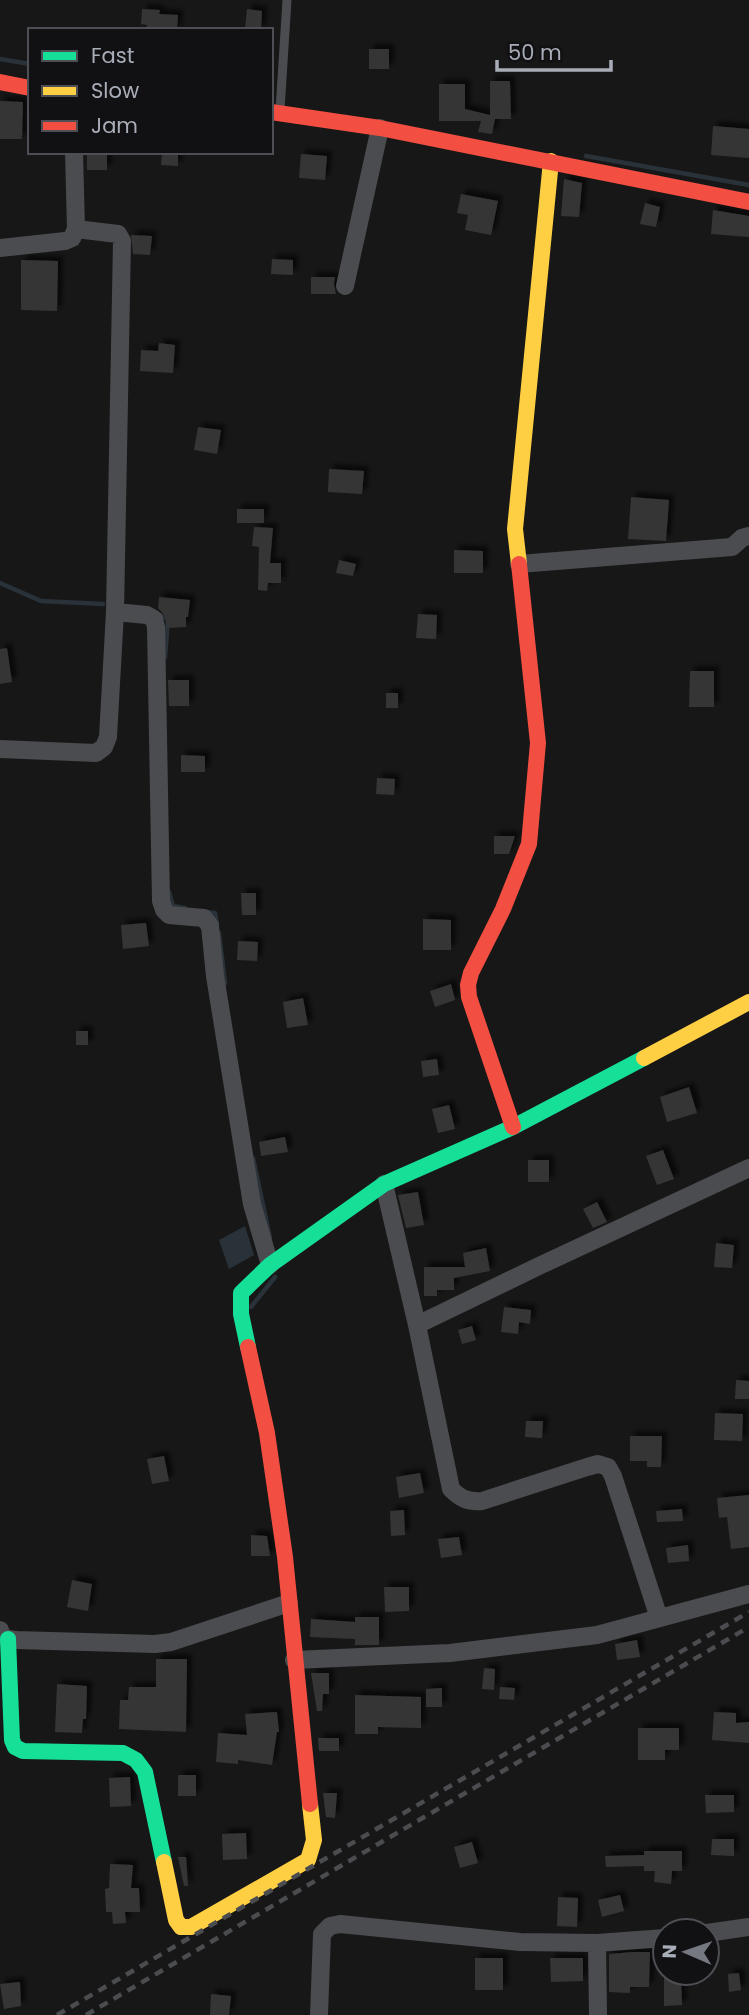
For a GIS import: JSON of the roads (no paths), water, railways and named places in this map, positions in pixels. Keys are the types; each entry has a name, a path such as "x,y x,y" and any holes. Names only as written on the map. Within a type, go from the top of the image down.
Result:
{"street":[{"path":"0,82 28,88"},
{"path":"276,112 380,128 749,202"},
{"path":"345,286 380,128"},
{"path":"0,248 65,241 72,237 76,229 74,154"},
{"path":"513,1127 469,997 468,985 529,844 538,743 515,529 551,161"},
{"path":"0,749 96,752 104,747 108,737 115,612 122,240 118,234 109,231 76,229"},
{"path":"519,564 732,547 742,538 749,536"},
{"path":"115,612 147,615 154,619 156,627 161,901 164,911 169,915 204,918 210,926 215,976 252,1204 270,1265"},
{"path":"289,1603 171,1642 155,1644 4,1634 12,1740 15,1747 23,1751 123,1753 139,1760 145,1772 176,1920 181,1927 191,1927 203,1921 307,1860 313,1840 285,1557 267,1433 241,1314 242,1293 270,1265 384,1184 513,1127 749,1002"},
{"path":"417,1325 749,1168"},
{"path":"384,1184 451,1489 470,1502 482,1501 597,1464 608,1467 659,1618"},
{"path":"294,1660 450,1653 597,1635 749,1594"},
{"path":"318,2015 322,1934 330,1926 340,1924 520,1942 597,1943 651,1939"},
{"path":"721,1931 749,1927"},
{"path":"597,1943 598,2015"}],"lane":[{"path":"276,112 287,0"}],"waterway":[{"path":"0,59 28,64"},
{"path":"586,156 749,185"},
{"path":"0,583 41,601 103,604"},
{"path":"159,615 168,619 165,657"},
{"path":"169,892 173,906 185,908"},
{"path":"207,912 215,913 217,924"},
{"path":"219,933 225,983"},
{"path":"253,1158 270,1238"},
{"path":"251,1307 275,1277"}],"railway":[{"path":"57,2015 749,1612"},
{"path":"86,2015 749,1627"}]}
